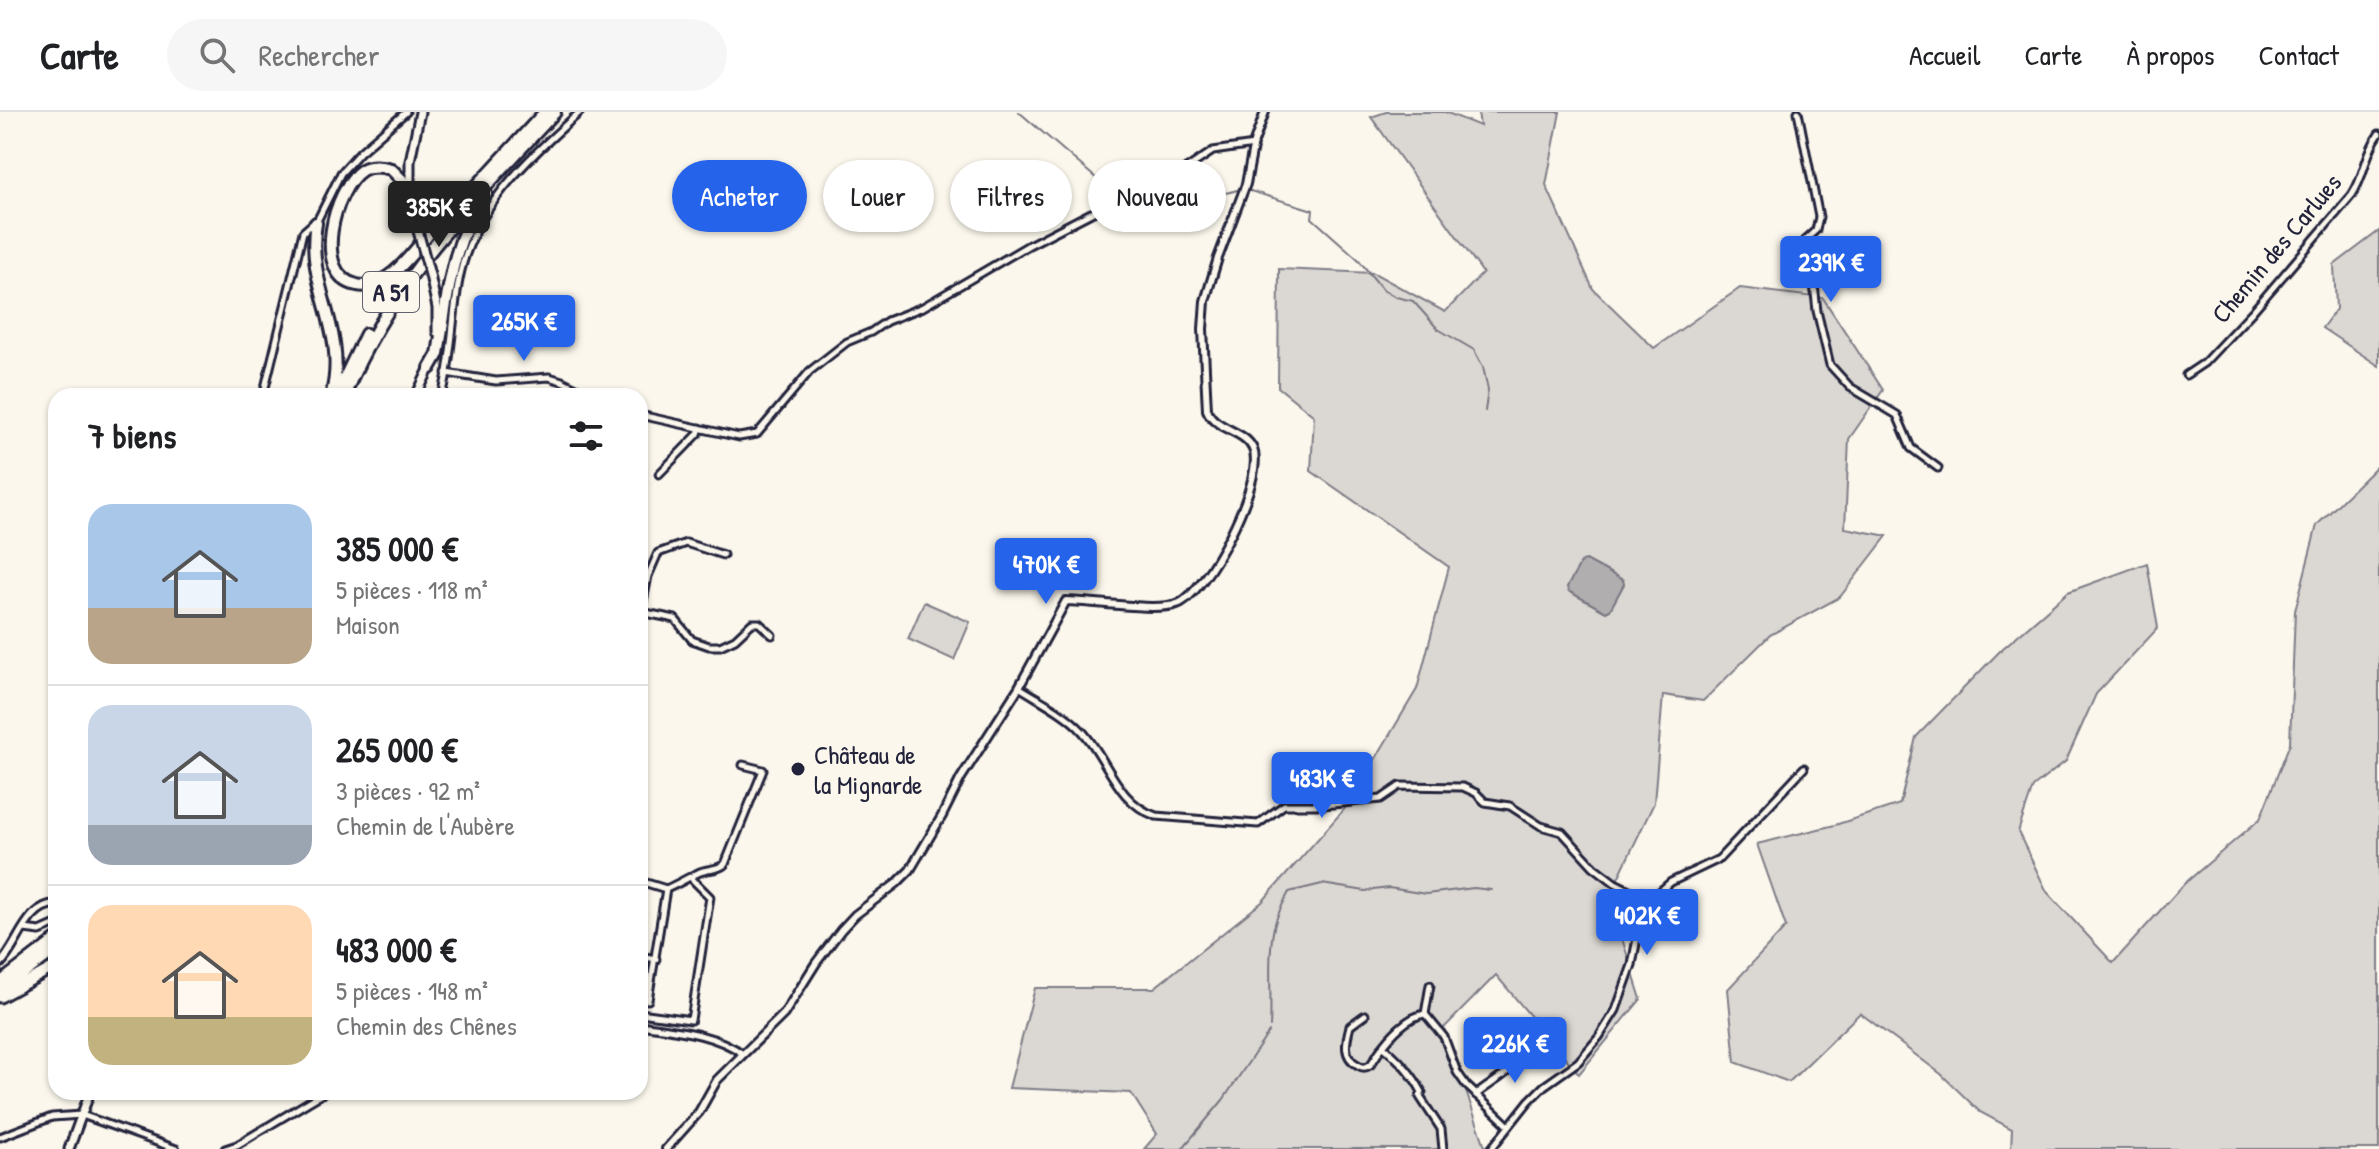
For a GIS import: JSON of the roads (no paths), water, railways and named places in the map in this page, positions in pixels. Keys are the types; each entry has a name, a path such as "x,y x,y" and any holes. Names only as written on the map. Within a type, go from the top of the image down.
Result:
{"highway":[{"name":"A 51","path":"338,388 395,286 464,199 545,112"},
{"path":"430,368 438,354 451,270 467,223 490,189 557,112"},
{"name":"A 51","path":"348,388 379,323 418,264 470,203 557,112"},
{"path":"412,210 402,180 391,169 375,166 359,172 339,206 330,240 332,262 343,279 357,286 368,286 388,277 464,199"},
{"path":"316,223 314,266 336,351 335,388"},
{"path":"0,983 48,946"},
{"path":"0,994 48,955"},
{"path":"0,994 48,970"}],"main road":[{"path":"420,112 410,161 412,210 430,275 438,322 430,368 420,388"},
{"path":"69,1149 87,1100"}],"street":[{"path":"265,388 305,229 316,223 341,173 406,112"},
{"path":"443,388 460,277 475,232 508,183 580,112"},
{"path":"666,1149 699,1112 717,1080 784,1014 841,930 910,870 961,778 1019,687 1066,601 1159,607 1184,601 1215,563 1246,501 1254,455 1249,444 1210,417 1207,410 1203,329 1205,301 1246,184 1265,112"},
{"path":"1798,112 1819,217 1816,230 1804,241 1812,266 1817,311 1830,365 1850,387 1897,415 1911,448 1938,468"},
{"name":"Chemin des Carlues","path":"2186,375 2204,363 2252,312 2352,195 2372,143 2379,134"},
{"path":"648,416 739,437 753,437 810,371 847,342 887,321 913,312 1091,213 1113,204 1141,199 1213,151 1254,145"},
{"path":"446,373 496,381 549,377 576,388"},
{"path":"659,474 698,434 700,428"},
{"path":"648,576 658,553 686,543 723,555"},
{"path":"648,616 675,619 692,640 709,646 720,646 735,639 752,623 759,623 772,635"},
{"path":"1019,687 1080,728 1120,789 1150,814 1258,824 1284,805 1323,805 1381,799 1400,786 1463,787 1477,793 1482,800 1510,806 1541,826 1562,832 1594,867 1615,883 1631,891 1657,894"},
{"path":"648,883 666,889 703,871 721,868 730,857 763,770 743,765"},
{"path":"1491,1149 1544,1086 1587,1053 1605,1027 1616,1010 1632,965 1640,922 1657,894 1671,882 1719,859 1804,768"},
{"path":"648,1014 691,1020 710,897 691,878"},
{"path":"648,1000 666,889"},
{"path":"0,964 39,908 48,906"},
{"path":"24,929 40,931 48,928"},
{"path":"648,958 656,959"},
{"path":"1430,985 1425,1014 1444,1037 1457,1072 1509,1126"},
{"path":"1365,1015 1350,1026 1346,1044 1347,1056 1363,1067 1368,1066 1383,1046 1416,1015 1425,1014"},
{"path":"648,1027 713,1039 743,1054"},
{"path":"1383,1046 1407,1067 1417,1081 1422,1092 1420,1097 1441,1129 1443,1149"},
{"path":"1476,1095 1508,1072 1517,1063 1520,1051"},
{"path":"225,1149 237,1145 312,1100"},
{"path":"0,1137 52,1117 82,1115 176,1149"}],"waterway":[{"path":"1019,112 1088,171"},
{"path":"1226,193 1237,190"},
{"path":"1247,190 1313,210 1312,218 1358,259 1383,290 1413,301 1438,329 1474,350 1483,367 1488,390 1485,411"},
{"path":"1270,1027 1272,939 1277,918 1289,892 1322,884 1365,891 1389,888 1426,894 1474,888 1491,890"},
{"path":"1182,1149 1223,1100 1269,1032"}],"place":[{"name":"Château de la Mignarde","path":"798,769"}]}
